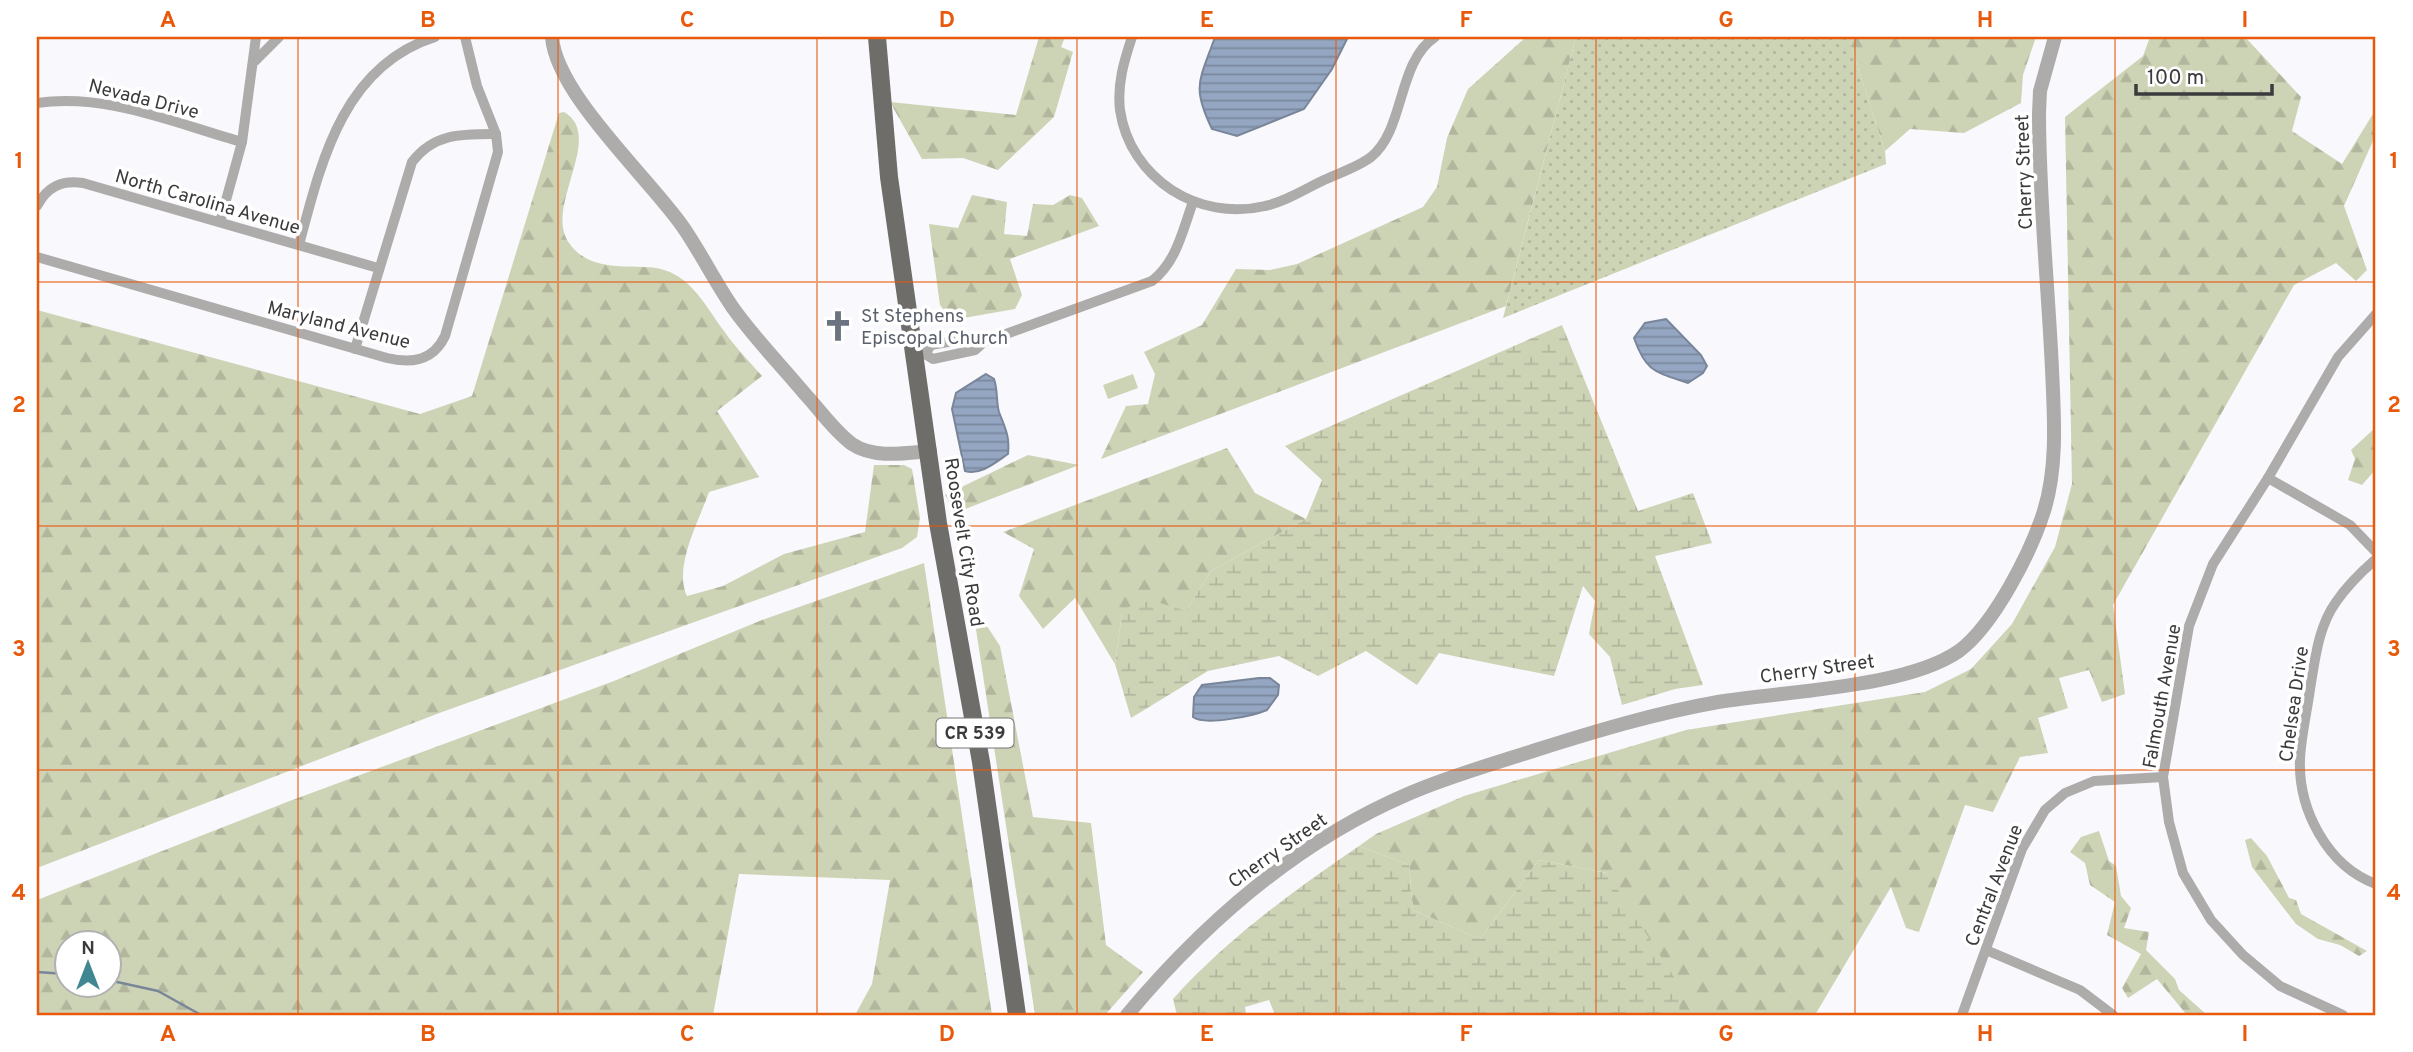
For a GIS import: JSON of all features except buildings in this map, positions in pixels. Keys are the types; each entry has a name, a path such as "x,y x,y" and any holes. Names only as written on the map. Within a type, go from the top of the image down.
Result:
{"main road":[{"name":"CR 539","path":"877,37 889,177 920,354 930,451"},
{"name":"Roosevelt City Road","path":"930,451 938,523 981,762 1017,1015"}],"street":[{"path":"220,222 242,142 255,61 256,37"},
{"path":"255,61 278,37"},
{"path":"299,245 322,159 351,102 372,75 394,55 435,37"},
{"name":"Maryland Avenue","path":"37,257 397,360 413,361 431,355 442,342 496,162 496,134 475,78 465,37"},
{"name":"Roosevelt City Road","path":"552,37 557,61 602,130 684,228 716,282 753,334 832,425 864,450 902,453 930,451"},
{"path":"1132,37 1120,87 1125,129 1142,162 1156,179 1193,202 1222,210 1268,206 1374,155 1387,135 1419,52 1435,37"},
{"name":"Cherry Street","path":"1127,1015 1195,938 1251,889 1329,836 1406,794 1549,746 1690,707 1907,674 1959,651 1976,634 2000,601 2029,548 2044,511 2050,484 2053,399 2039,113 2040,92 2055,37"},
{"name":"Nevada Drive","path":"37,103 72,99 99,101 242,142"},
{"path":"355,349 408,169 420,151 451,135 496,134"},
{"name":"North Carolina Avenue","path":"37,206 50,189 62,183 75,182 378,268"},
{"path":"920,354 933,359 975,350 984,342 1152,281 1174,258 1193,202"},
{"name":"Falmouth Avenue","path":"2343,1015 2280,986 2236,948 2211,920 2183,873 2169,822 2163,777 2189,626 2214,564 2268,478 2338,357 2376,314"},
{"path":"2268,478 2350,525 2376,552"},
{"name":"Chelsea Drive","path":"2376,559 2335,603 2323,628 2315,657 2300,757 2301,778 2309,813 2328,847 2350,870 2376,884"},
{"name":"Central Avenue","path":"1962,1015 2022,849 2031,829 2045,810 2065,793 2094,780 2163,777"},
{"path":"1986,950 2080,990 2113,1015"}],"green space":[{"path":"1039,37 1065,37 1061,47 1073,52 1054,117 998,170 963,158 922,159 890,102 1016,115"},
{"path":"1526,37 1576,37 1506,306 1101,459 1126,406 1148,404 1155,374 1144,352 1202,325 1236,269 1270,270 1297,264 1423,207 1437,187 1447,138 1468,89"},
{"path":"1576,37 1848,37 1885,151 1886,164 1503,318"},
{"path":"1848,37 2036,37 2023,75 2021,103 1964,133 1910,129 1885,151"},
{"path":"2150,37 2245,37 2301,97 2292,131 2342,164 2376,109 2376,134 2344,206 2367,270 2356,281 2336,263 2294,285 2113,605 2125,694 2102,702 2089,670 2059,678 2068,708 2038,718 2048,753 2020,757 1993,812 1965,805 1919,932 1906,928 1891,887 1815,1015 1679,1015 1607,873 1539,860 1480,939 1413,910 1409,865 1359,846 1376,834 1464,796 1686,730 1925,692 1971,669 2012,624 2055,547 2072,484 2065,117 2143,56"},
{"path":"564,112 575,123 579,138 563,211 563,228 569,243 592,261 605,265 658,268 679,277 701,298 733,343 762,376 717,411 759,477 709,492 685,558 683,572 687,596 723,586 784,554 865,532 874,465 904,465 912,469 920,518 917,537 902,548 442,712 37,868 37,310 420,414 472,396 559,113"},
{"path":"972,195 1007,202 1004,234 1027,236 1033,204 1053,205 1070,195 1082,198 1099,226 1010,259 1022,295 1015,309 952,320 940,305 929,224 958,228"},
{"path":"1562,325 1638,511 1693,493 1712,543 1655,556 1703,685 1675,689 1622,705 1610,657 1589,634 1595,601 1583,586 1554,676 1439,653 1417,685 1366,651 1318,676 1279,656 1208,671 1131,718 1115,664 1122,613 1141,597 1186,611 1211,571 1306,519 1322,480 1285,446"},
{"path":"1133,374 1138,388 1108,399 1103,385"},
{"path":"2376,427 2376,469 2362,485 2348,480 2355,459 2351,450"},
{"path":"1227,448 1255,493 1306,519 1211,571 1186,611 1122,613 1115,664 1075,598 1043,629 1019,596 1034,549 1003,532"},
{"path":"1028,455 1079,465 955,513 945,495"},
{"path":"924,563 992,1015 855,1015 872,984 890,880 739,874 713,1015 37,1015 37,900 287,802 614,681 762,620"},
{"path":"975,623 985,623 1000,646 1033,817 1091,823 1106,945 1143,972 1105,1015 1035,1015"},
{"path":"2099,831 2109,861 2116,866 2121,896 2131,908 2124,928 2149,932 2146,950 2175,979 2179,990 2207,1015 2187,1015 2157,979 2128,998 2122,988 2141,954 2107,935 2115,902 2090,885 2085,863 2070,852 2081,837"},
{"path":"2251,838 2267,856 2289,898 2296,900 2301,914 2367,951 2359,956 2340,945 2318,939 2296,924 2252,867 2245,840"},
{"path":"1359,846 1409,865 1413,910 1480,939 1539,860 1607,873 1676,980 1680,1013 1275,1015 1269,1000 1245,1007 1246,1015 1177,1015 1173,999 1216,956 1285,898"}],"water":[{"path":"1215,37 1348,37 1332,69 1304,109 1237,136 1212,129 1202,103 1200,83"},
{"path":"1666,319 1701,355 1707,366 1703,373 1688,383 1653,369 1643,358 1634,338 1645,323"},
{"path":"986,374 994,379 998,408 1008,437 1008,454 982,470 965,471 952,409 956,393"},
{"path":"1270,678 1279,685 1278,695 1267,710 1241,717 1208,721 1193,717 1194,697 1202,685"}],"waterway":[{"path":"37,972 52,973"},
{"path":"122,983 158,991 201,1015"}],"place":[{"name":"St Stephens Episcopal Church","path":"838,326"}]}
